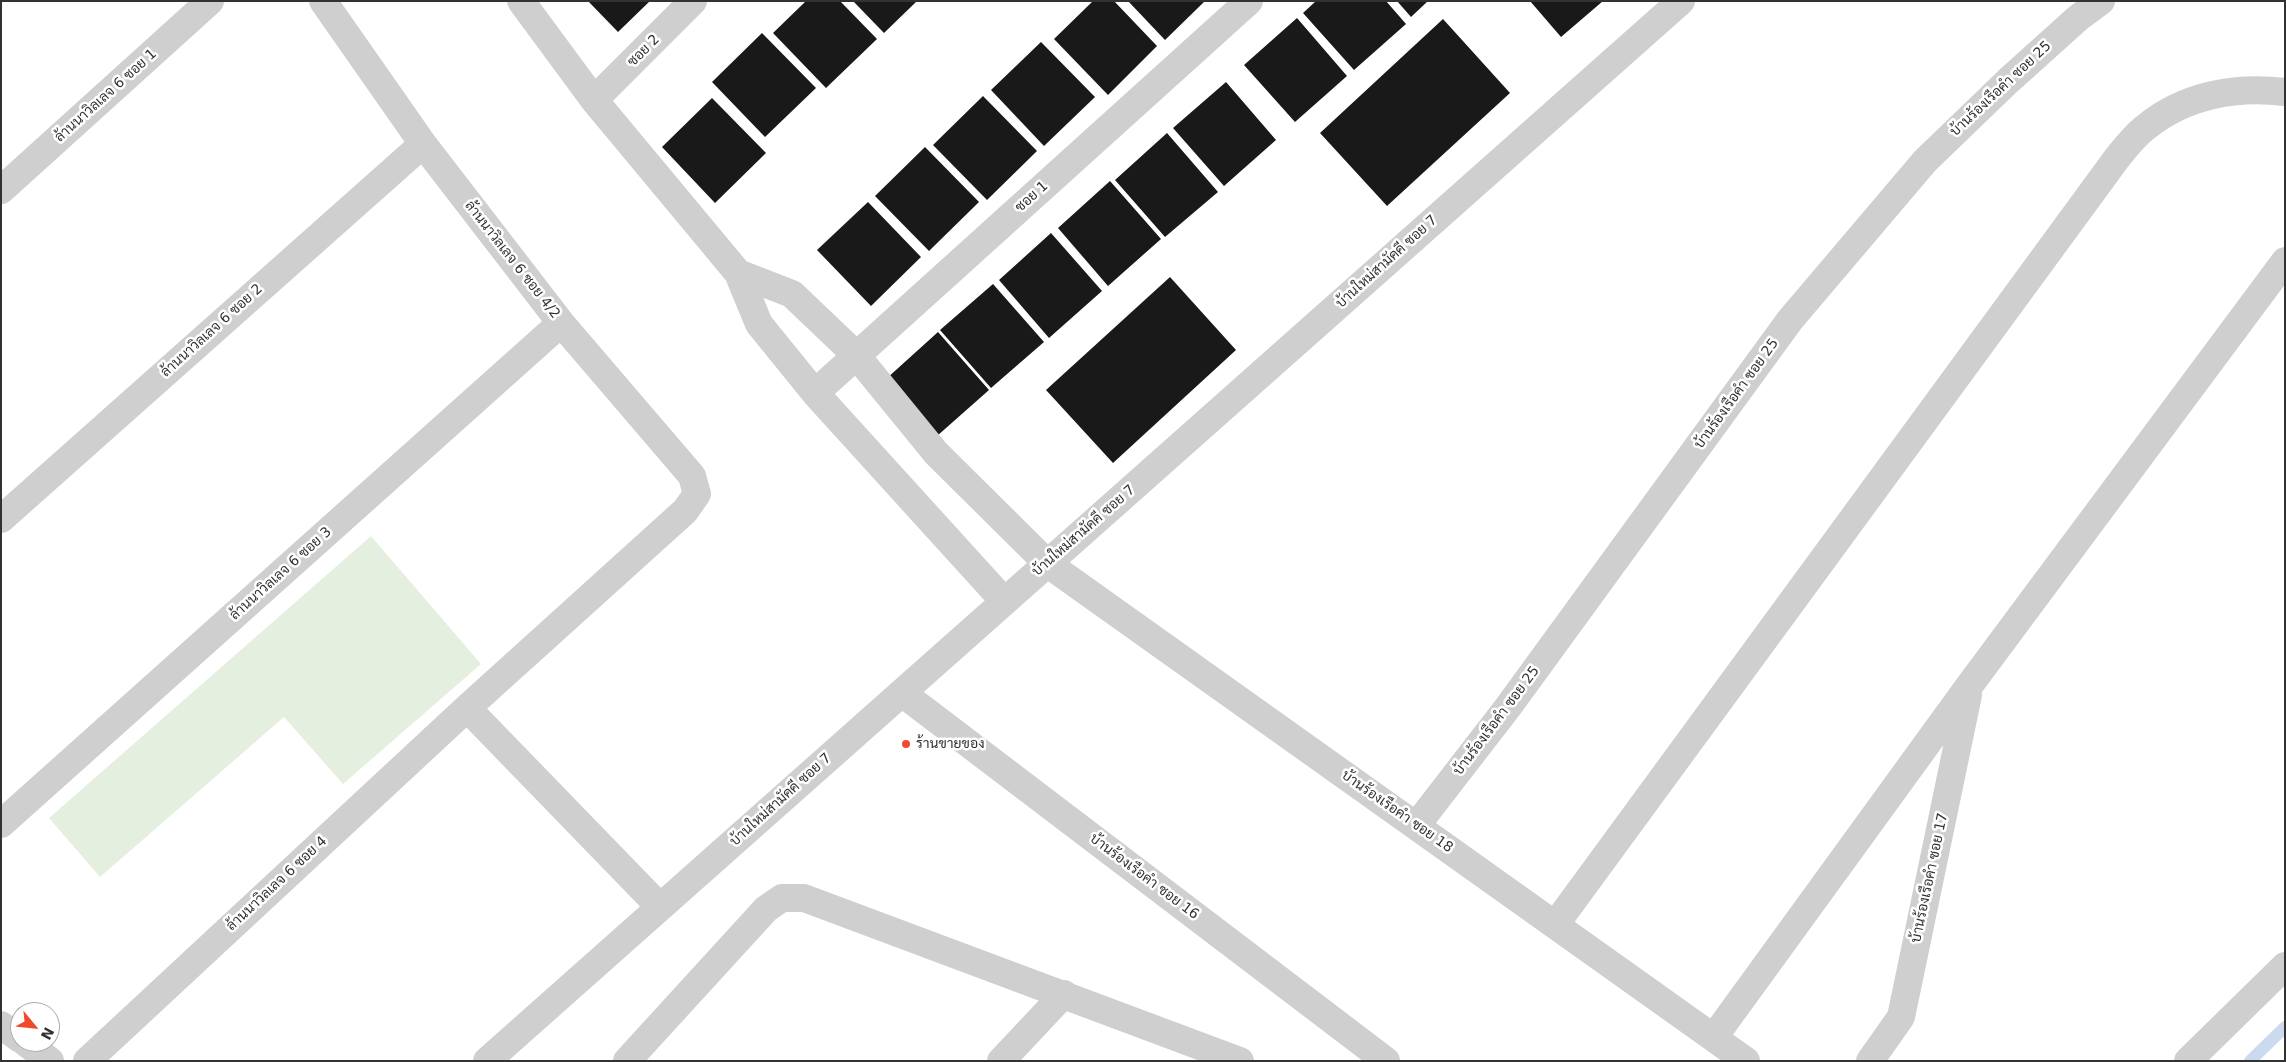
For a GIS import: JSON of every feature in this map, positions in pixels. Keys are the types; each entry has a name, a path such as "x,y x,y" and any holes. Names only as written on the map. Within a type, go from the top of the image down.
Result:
{"street":[{"name":"ล้านนาวิลเลจ 6 ซอย 1","path":"1,190 210,1"},
{"name":"ล้านนาวิลเลจ 6 ซอย 4/2","path":"323,1 423,144 561,323 692,476 697,494 685,511"},
{"path":"521,1 594,100 738,273 759,324 816,393 1004,601"},
{"name":"ซอย 2","path":"594,100 693,1"},
{"name":"ซอย 1","path":"816,393 1249,1"},
{"name":"บ้านใหม่สามัคคี ซอย 7","path":"487,1061 1681,1"},
{"name":"บ้านร้องเรือคำ ซอย 25","path":"1416,826 1508,707 1790,320 1925,161 2008,81 2078,18 2101,1"},
{"path":"1555,925 2117,158 2146,127 2178,106 2216,93 2260,89 2285,92"},
{"name":"ล้านนาวิลเลจ 6 ซอย 2","path":"1,518 423,144"},
{"path":"1714,1038 1970,686 2285,260"},
{"name":"บ้านร้องเรือคำ ซอย 18","path":"738,273 792,294 856,355 936,452 1048,564 1746,1061"},
{"name":"ล้านนาวิลเลจ 6 ซอย 3","path":"1,824 561,323"},
{"name":"ล้านนาวิลเลจ 6 ซอย 4","path":"88,1061 468,708 685,511"},
{"name":"บ้านร้องเรือคำ ซอย 17","path":"1870,1061 1901,1017 1970,686"},
{"name":"บ้านร้องเรือคำ ซอย 16","path":"902,693 1386,1061"},
{"path":"468,708 660,907"},
{"path":"628,1061 766,909 782,898 804,898 1240,1061"},
{"path":"2188,1061 2285,966"},
{"path":"1001,1061 1064,994"},
{"path":"38,1052 50,1061"}],"green space":[{"path":"371,536 481,664 343,784 284,717 100,877 49,818"}],"building":[{"path":"588,1 650,1 618,32"},
{"path":"806,1 840,1 877,39 826,88 773,33"},
{"path":"853,1 917,1 884,33"},
{"path":"1093,1 1114,1 1157,46 1108,95 1054,39"},
{"path":"1128,1 1205,1 1165,40"},
{"path":"1316,1 1386,1 1406,24 1354,70 1303,13"},
{"path":"1397,1 1428,1 1411,17"},
{"path":"1530,1 1603,1 1561,37"},
{"path":"1297,18 1347,76 1295,122 1244,65"},
{"path":"1443,19 1510,93 1387,206 1320,133"},
{"path":"762,33 816,88 765,137 712,82"},
{"path":"1041,42 1095,97 1044,146 991,90"},
{"path":"1226,82 1276,140 1224,186 1173,128"},
{"path":"983,96 1037,151 987,200 933,145"},
{"path":"712,98 766,153 715,203 662,147"},
{"path":"1167,133 1218,192 1165,237 1115,180"},
{"path":"925,147 979,202 929,251 875,196"},
{"path":"1110,181 1161,239 1108,286 1058,228"},
{"path":"868,202 921,257 871,306 817,250"},
{"path":"1051,233 1102,291 1049,338 999,280"},
{"path":"1170,277 1236,350 1113,463 1046,390"},
{"path":"993,284 1044,342 991,388 940,330"},
{"path":"938,332 989,390 937,436 886,379"}],"waterway":[{"path":"2250,1061 2285,1027"}],"place":[{"name":"ร้านขายของ","path":"906,744"}]}
